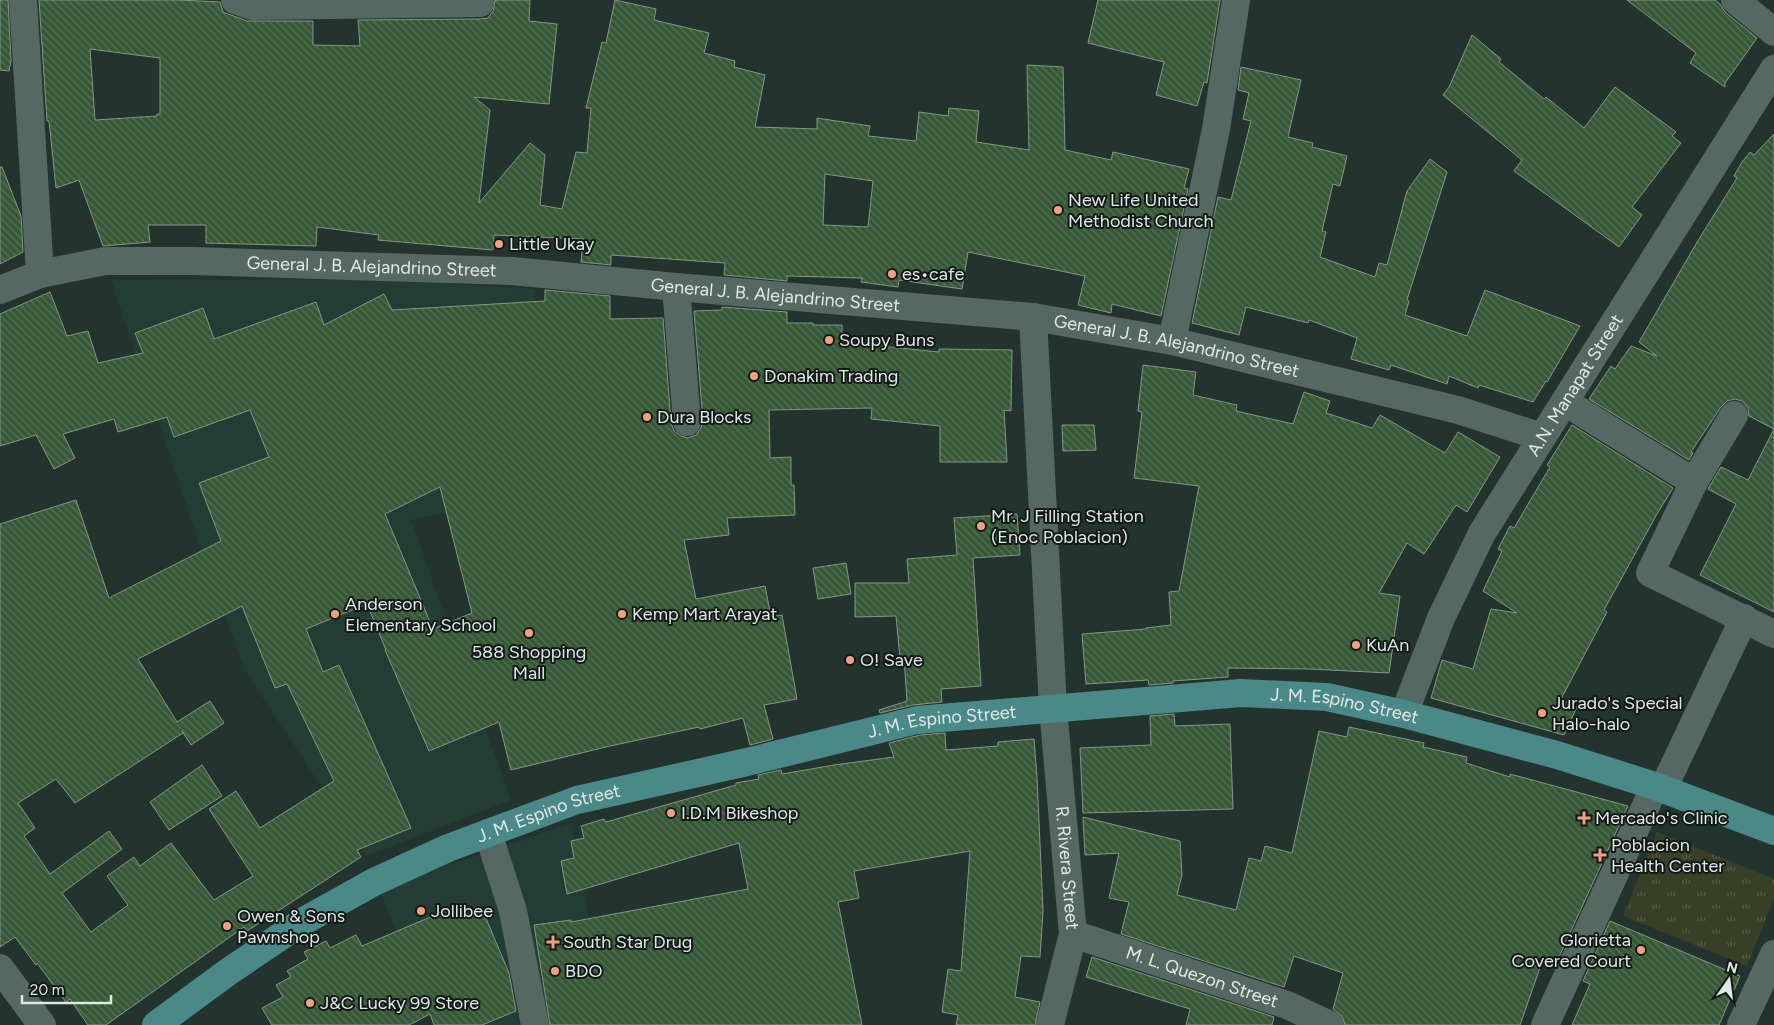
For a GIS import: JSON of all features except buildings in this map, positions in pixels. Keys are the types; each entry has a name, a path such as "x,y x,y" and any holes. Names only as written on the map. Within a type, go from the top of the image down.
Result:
{"main road":[{"name":"J. M. Espino Street","path":"156,1025 228,972 302,922 374,882 448,848 577,800 747,762 917,720 1240,693 1327,696 1404,714 1556,755 1771,824"}],"street":[{"path":"23,0 40,274"},
{"path":"235,0 252,6 480,3"},
{"path":"1172,340 1216,129 1236,0"},
{"path":"1735,0 1774,32"},
{"name":"A.N. Manapat Street","path":"1404,714 1442,618 1482,533 1774,69"},
{"name":"General J. B. Alejandrino Street","path":"0,290 40,274 105,261 193,260 512,271 676,287 1033,317 1172,340 1458,410 1542,436"},
{"path":"676,287 687,422"},
{"name":"R. Rivera Street","path":"1033,317 1053,708 1073,934 1050,1025"},
{"path":"1565,402 1694,482"},
{"path":"1734,415 1694,482 1650,573 1774,634"},
{"path":"1545,1025 1659,788 1744,618"},
{"path":"488,833 513,911 535,1025"},
{"name":"M. L. Quezon Street","path":"1073,934 1287,1005 1330,1025"},
{"path":"1741,1025 1774,954"},
{"path":"0,968 42,1025"}],"shaded area":[{"name":"Anderson Elementary School","path":"375,279 535,289 544,492 411,520 511,800 367,856 246,673 203,555 111,280"},
{"path":"571,823 601,981 607,1025 435,1025 379,889"}],"green space":[{"path":"1657,832 1774,879 1774,898 1747,966 1623,916"}],"place":[{"name":"New Life United Methodist Church","path":"1058,210"},
{"name":"Little Ukay","path":"499,244"},
{"name":"es•cafe","path":"892,274"},
{"name":"Soupy Buns","path":"829,340"},
{"name":"Donakim Trading","path":"754,376"},
{"name":"Dura Blocks","path":"647,417"},
{"name":"Mr. J Filling Station (Enoc Poblacion)","path":"981,526"},
{"name":"Anderson Elementary School","path":"335,614"},
{"name":"Kemp Mart Arayat","path":"622,614"},
{"name":"588 Shopping Mall","path":"529,633"},
{"name":"KuAn","path":"1356,645"},
{"name":"O! Save","path":"850,660"},
{"name":"Jurado's Special Halo-halo","path":"1542,713"},
{"name":"I.D.M Bikeshop","path":"671,813"},
{"name":"Mercado's Clinic","path":"1584,818"},
{"name":"Poblacion Health Center","path":"1600,855"},
{"name":"Jollibee","path":"421,911"},
{"name":"Owen & Sons Pawnshop","path":"227,926"},
{"name":"South Star Drug","path":"553,942"},
{"name":"Glorietta Covered Court","path":"1641,950"},
{"name":"BDO","path":"555,971"},
{"name":"J&C Lucky 99 Store","path":"310,1003"}]}
